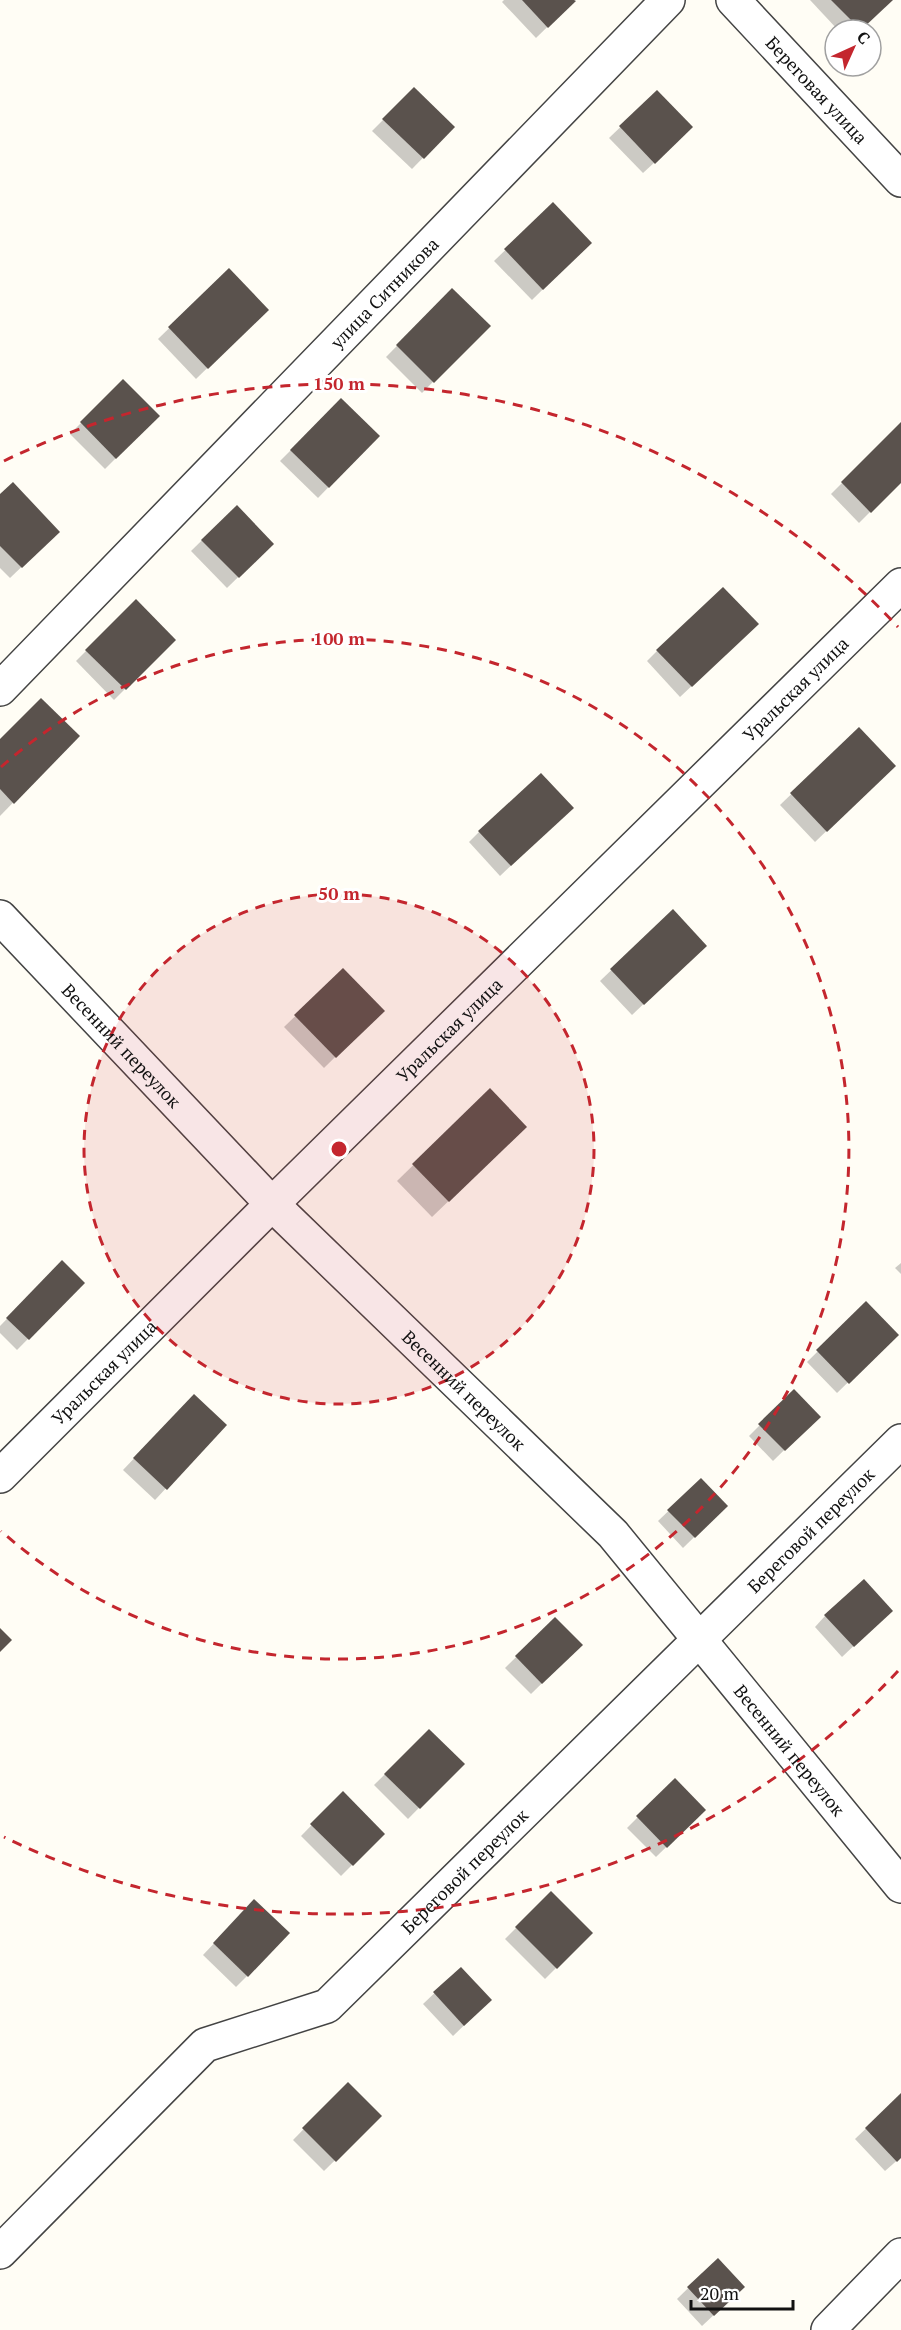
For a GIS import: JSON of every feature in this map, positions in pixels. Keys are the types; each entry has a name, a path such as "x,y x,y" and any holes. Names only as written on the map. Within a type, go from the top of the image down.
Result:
{"street":[{"name":"улица Ситникова","path":"0,689 668,0"},
{"name":"Береговая улица","path":"734,0 901,180"},
{"name":"Уральская улица","path":"0,1476 272,1204 901,585"},
{"name":"Весенний переулок","path":"0,917 272,1204 613,1534 901,1886"},
{"name":"Береговой переулок","path":"0,2252 205,2045 327,2006 901,1441"},
{"path":"828,2330 901,2255"}],"building":[{"path":"522,0 574,0 576,1 548,28"},
{"path":"831,0 893,0 874,18 849,18"},
{"path":"414,87 455,127 424,159 382,119"},
{"path":"657,90 693,127 655,164 619,126"},
{"path":"553,202 592,243 543,290 504,249"},
{"path":"229,268 269,310 208,369 168,327"},
{"path":"452,288 491,326 434,383 396,345"},
{"path":"123,379 160,416 116,459 80,422"},
{"path":"341,398 380,436 329,488 290,450"},
{"path":"901,422 901,483 871,513 841,482"},
{"path":"13,482 60,532 22,568 0,546 0,494"},
{"path":"237,505 274,544 239,578 201,540"},
{"path":"723,587 759,624 692,687 656,650"},
{"path":"136,599 176,640 126,690 85,650"},
{"path":"41,698 80,736 14,804 0,789 0,739"},
{"path":"859,727 896,766 827,832 790,793"},
{"path":"541,773 574,808 511,866 478,831"},
{"path":"673,909 707,946 644,1005 610,969"},
{"path":"343,968 385,1011 336,1058 294,1015"},
{"path":"490,1088 527,1127 449,1202 412,1164"},
{"path":"62,1260 85,1283 29,1340 6,1318"},
{"path":"866,1301 899,1335 849,1384 816,1350"},
{"path":"794,1389 821,1417 785,1451 758,1424"},
{"path":"194,1394 227,1425 167,1490 133,1458"},
{"path":"701,1478 728,1506 695,1538 667,1510"},
{"path":"864,1579 893,1611 854,1647 824,1615"},
{"path":"555,1617 583,1645 542,1684 515,1656"},
{"path":"0,1628 12,1640 0,1652"},
{"path":"429,1729 465,1764 420,1809 384,1774"},
{"path":"675,1778 706,1810 667,1848 636,1816"},
{"path":"343,1791 385,1834 353,1866 310,1824"},
{"path":"551,1891 593,1933 557,1969 515,1927"},
{"path":"254,1899 290,1933 248,1977 213,1943"},
{"path":"461,1967 492,2000 464,2026 433,1992"},
{"path":"348,2082 382,2116 336,2162 302,2128"},
{"path":"901,2093 901,2158 897,2162 865,2128"},
{"path":"718,2258 745,2287 714,2316 687,2287"}]}
